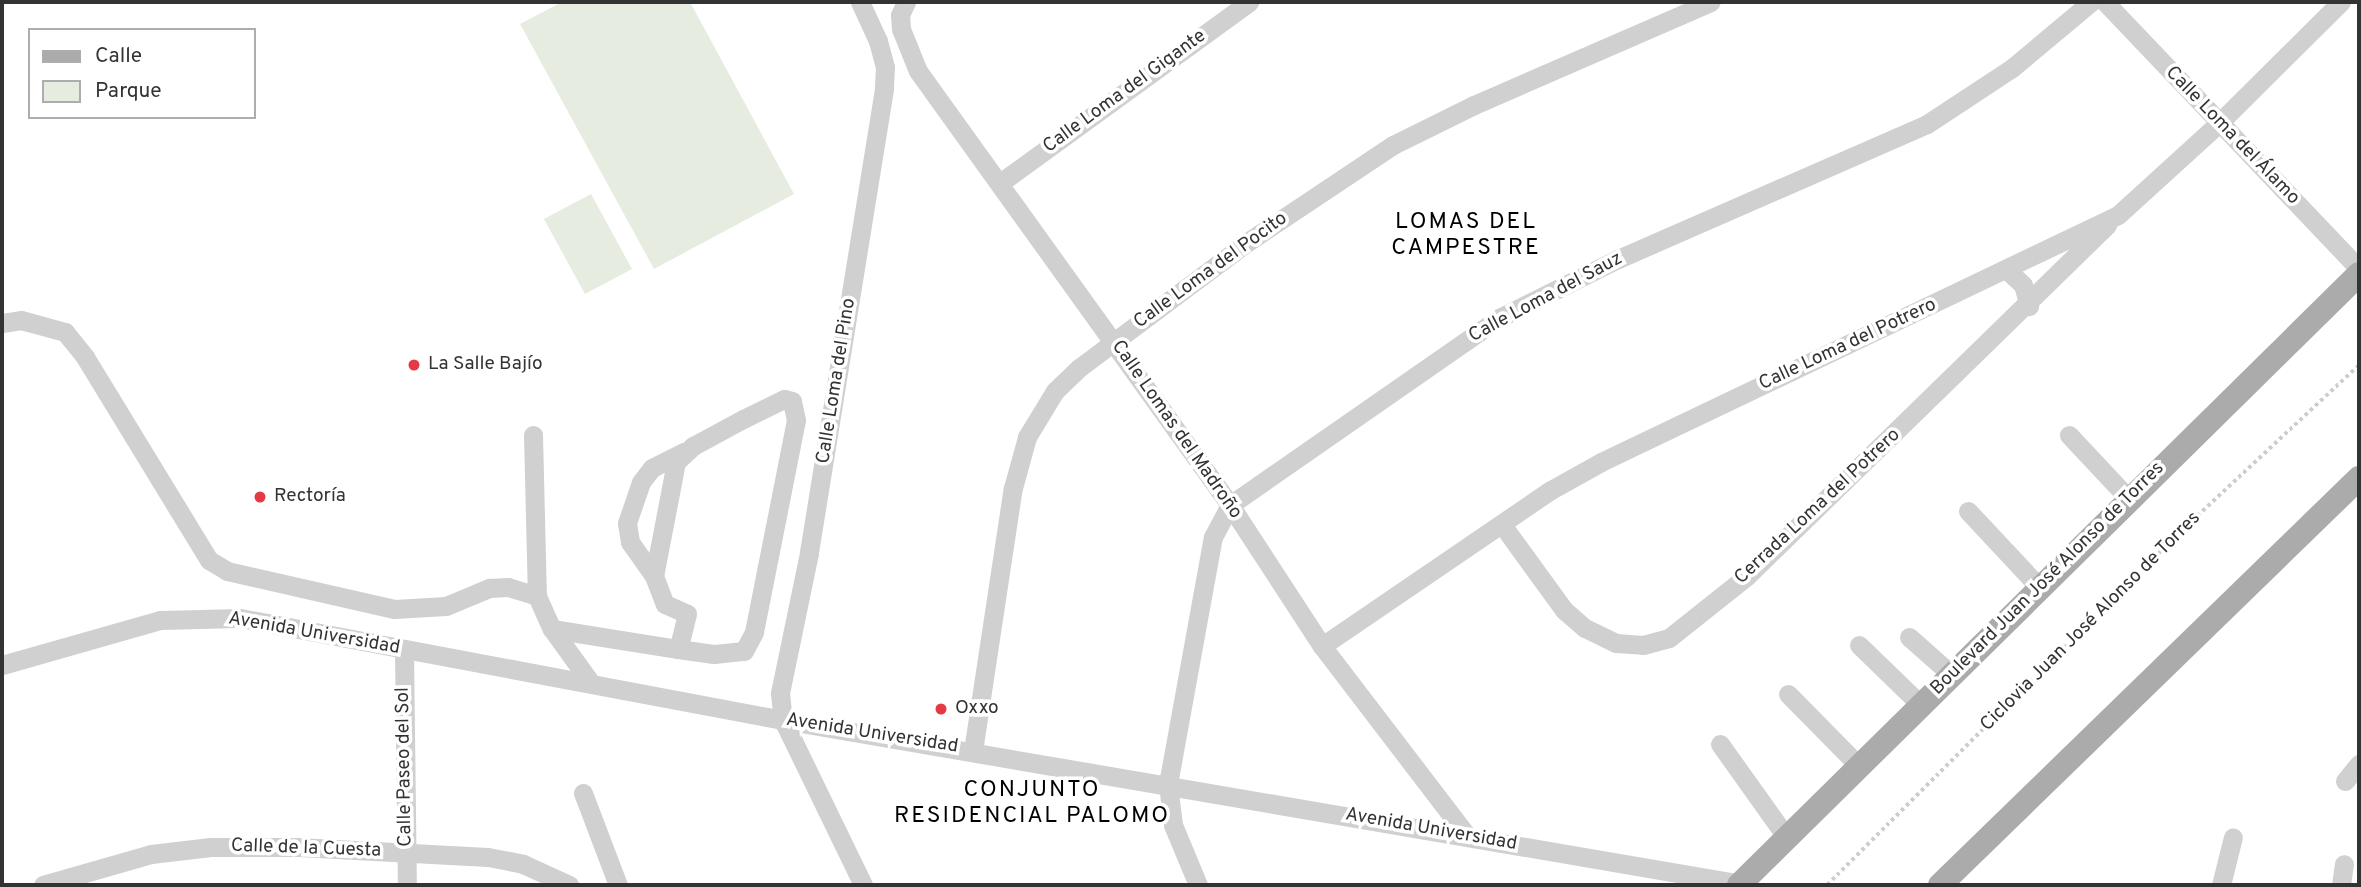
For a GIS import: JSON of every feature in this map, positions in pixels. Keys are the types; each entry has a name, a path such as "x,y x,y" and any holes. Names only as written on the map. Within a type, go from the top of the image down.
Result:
{"main road":[{"name":"Boulevard Juan José Alonso de Torres","path":"1742,885 1951,674 2359,274"},
{"path":"1940,885 2359,478"}],"street":[{"name":"Calle Loma del Pino","path":"783,720 780,694 809,553 884,89 885,67 878,41 860,2"},
{"name":"Calle Loma del Gigante","path":"1000,183 1249,2"},
{"name":"Calle Loma del Pocito","path":"973,751 1013,488 1027,437 1055,391 1113,343 1249,241 1393,145 1474,105 1711,2"},
{"name":"Calle Loma del Sauz","path":"1198,885 1173,825 1168,784 1213,537 1230,505 1499,318 1618,259 1927,124 2012,68 2091,2"},
{"name":"Calle Loma del Álamo","path":"2105,2 2359,269"},
{"name":"Calle Loma del Potrero","path":"1322,646 1503,526 1551,490 1601,461 2118,215 2219,123 2341,2"},
{"name":"Calle Lomas del Madroño","path":"903,9 918,71 1230,505 1322,646 1468,837"},
{"name":"Cerrada Loma del Potrero","path":"1503,526 1564,610 1585,628 1616,643 1643,645 1668,638 1747,576 2029,306 2118,215"},
{"path":"2007,270 2023,285 2029,306"},
{"path":"2,323 21,320 65,332 85,356 209,560 227,571 254,581 394,609 446,606 489,588 508,587 537,596"},
{"path":"552,629 678,649 737,654 749,645 796,407 792,401 784,399 652,468 641,482 627,523 631,542 654,576 665,604 687,614 678,649"},
{"path":"533,435 537,596 552,629 591,683"},
{"path":"2070,435 2129,499"},
{"path":"654,576 676,463 684,452"},
{"path":"1968,511 2039,587"},
{"name":"Avenida Universidad","path":"2,665 113,631 197,616 282,624 783,720 1168,784 1742,885"},
{"path":"1909,637 1951,674"},
{"path":"1859,645 1921,705"},
{"name":"Calle Paseo del Sol","path":"404,649 407,885"},
{"path":"1788,694 1860,768"},
{"path":"783,720 863,885"},
{"path":"1720,744 1787,838"},
{"path":"2345,781 2359,764"},
{"path":"583,793 618,885"},
{"path":"2221,885 2233,836"},
{"name":"Calle de la Cuesta","path":"43,885 150,854 211,847 406,852 512,862 550,874 569,885"},
{"path":"2341,885 2344,864"}],"path":[{"name":"Ciclovia Juan José Alonso de Torres","path":"1827,885 2182,530 2359,365"}],"green space":[{"path":"562,2 690,2 794,194 654,269 520,24"},
{"path":"591,194 632,269 585,294 544,219"}],"place":[{"name":"La Salle Bajío","path":"414,365"},
{"name":"Rectoría","path":"260,497"},
{"name":"Oxxo","path":"941,709"}],"district":[{"name":"LOMAS DEL CAMPESTRE","path":"1466,236"},
{"name":"CONJUNTO RESIDENCIAL PALOMO","path":"1032,804"}]}
